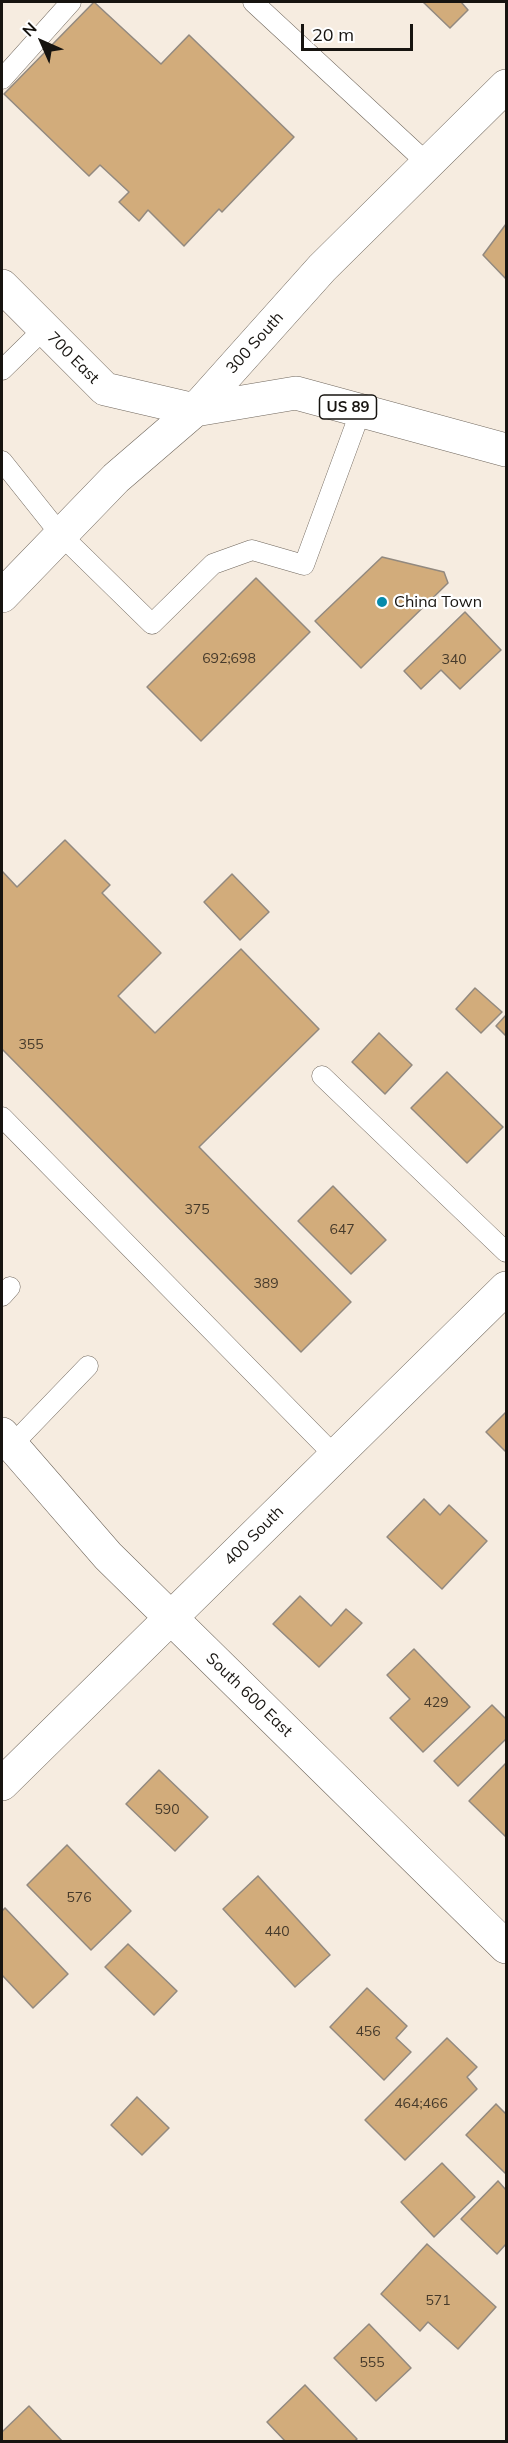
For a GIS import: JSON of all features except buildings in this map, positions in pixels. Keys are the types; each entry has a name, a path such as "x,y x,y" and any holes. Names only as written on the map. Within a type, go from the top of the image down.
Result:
{"street":[{"name":"300 South","path":"2,596 116,478 195,410 322,268 505,91"},
{"name":"700 East","path":"2,286 105,389 195,410"},
{"name":"US 89","path":"195,410 296,393 361,411 504,444"},
{"name":"400 South","path":"2,1784 507,1288"},
{"name":"South 600 East","path":"7,1440 108,1556 507,1947"}],"lane":[{"path":"2,79 71,2"},
{"path":"253,2 428,164"},
{"path":"2,370 44,329"},
{"path":"2,461 61,535 152,624 213,564 252,550 304,565 361,411"},
{"path":"322,1076 507,1252"},
{"path":"2,1117 335,1456"},
{"path":"7,1440 88,1366"}],"place":[{"name":"China Town","path":"382,602"}]}
